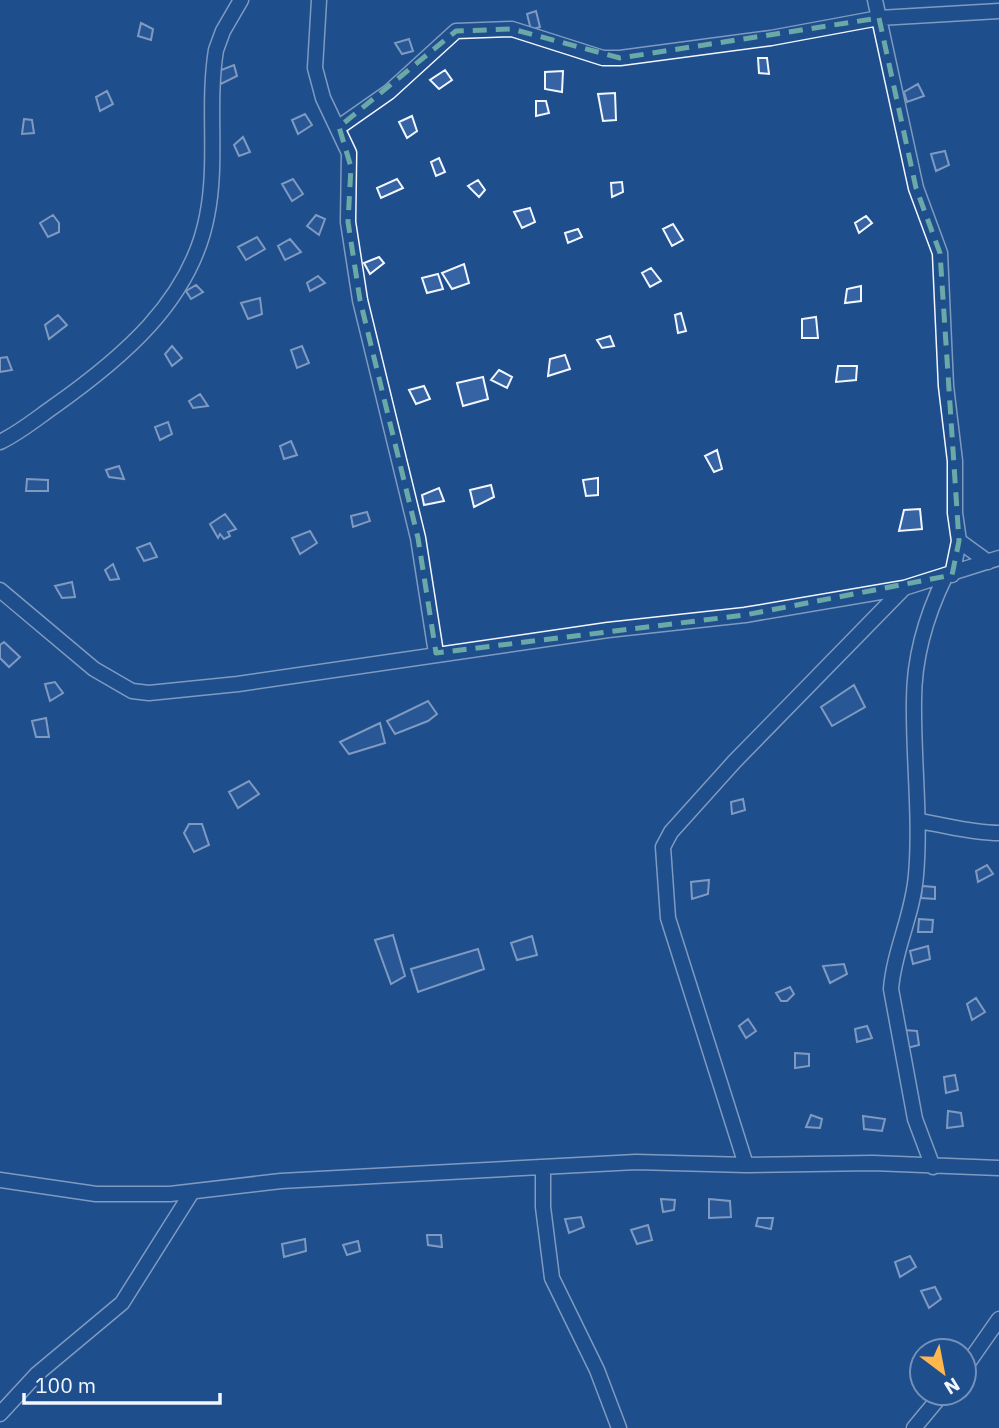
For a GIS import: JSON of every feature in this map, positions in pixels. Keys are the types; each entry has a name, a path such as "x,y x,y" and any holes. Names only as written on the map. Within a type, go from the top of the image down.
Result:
{"street":[{"path":"0,442 77,390 120,355 175,295 199,245 208,215 214,61 223,31 242,0"},
{"path":"319,0 315,68 323,98 339,127 351,167 348,222 359,300 418,538 436,653"},
{"path":"875,0 916,188 940,253 946,386 955,461 955,513 959,541 948,576 926,621 914,698 918,821 916,879 903,942 892,968 891,989 915,1119 933,1167"},
{"path":"339,127 389,92 456,31 512,29 603,58 620,58 733,44 879,18 999,11"},
{"path":"959,541 993,560"},
{"path":"0,590 93,669 132,691 182,691 436,653 745,615 904,587 948,576 993,560"},
{"path":"746,1166 668,918 663,847 671,832 717,780 904,587"},
{"path":"918,821 951,826 964,832 999,833"},
{"path":"0,1181 96,1194 192,1192 281,1181 636,1162 746,1166 873,1163 999,1168"},
{"path":"543,1167 544,1207 552,1278 597,1370 619,1428"},
{"path":"0,1414 37,1374 122,1303 192,1192"},
{"path":"978,1349 999,1319"},
{"path":"914,1428 931,1407"}],"highlighted area":[{"path":"879,18 916,188 940,253 959,541 952,575 745,615 436,653 418,538 360,300 348,222 351,167 339,127 456,31 512,29 620,58"}],"building":[{"path":"536,11 540,27 531,30 527,14"},
{"path":"141,23 153,29 151,40 138,36"},
{"path":"409,39 413,51 402,54 395,43"},
{"path":"758,58 767,58 769,74 759,73"},
{"path":"234,65 237,76 221,84 216,72"},
{"path":"445,70 452,80 439,89 430,80"},
{"path":"563,71 562,92 545,89 545,72"},
{"path":"918,84 924,96 907,102 904,92"},
{"path":"107,91 113,104 100,111 96,97"},
{"path":"615,93 616,120 603,121 598,94"},
{"path":"536,101 546,101 549,113 536,116"},
{"path":"305,114 312,125 298,134 292,120"},
{"path":"412,116 417,131 407,138 399,122"},
{"path":"24,119 32,120 34,133 22,134"},
{"path":"243,137 250,152 239,156 234,145"},
{"path":"945,151 949,165 936,171 931,154"},
{"path":"439,158 445,172 436,176 431,162"},
{"path":"293,179 303,194 292,201 282,184"},
{"path":"397,179 403,188 381,198 377,188"},
{"path":"478,180 485,190 479,197 468,186"},
{"path":"622,182 623,192 612,197 611,183"},
{"path":"530,208 535,222 522,228 514,212"},
{"path":"53,215 59,223 59,232 48,237 40,223"},
{"path":"316,215 325,219 319,235 307,226"},
{"path":"866,216 872,223 859,233 855,223"},
{"path":"673,224 683,240 672,246 663,229"},
{"path":"578,229 582,237 568,243 565,233"},
{"path":"257,237 265,249 246,260 238,247"},
{"path":"290,239 301,252 285,260 278,246"},
{"path":"379,257 384,263 370,274 364,263"},
{"path":"464,264 469,283 452,289 442,273"},
{"path":"651,268 661,281 650,287 642,273"},
{"path":"438,274 443,289 427,293 422,278"},
{"path":"318,276 325,283 310,291 307,283"},
{"path":"196,285 203,292 191,299 186,291"},
{"path":"861,286 861,301 845,303 847,289"},
{"path":"260,298 262,314 248,319 241,303"},
{"path":"681,313 686,331 678,333 675,315"},
{"path":"58,315 67,325 49,339 45,325"},
{"path":"816,317 818,338 802,338 802,319"},
{"path":"610,336 614,346 602,348 597,340"},
{"path":"172,346 182,358 172,366 165,354"},
{"path":"302,346 309,363 297,368 291,350"},
{"path":"565,355 570,369 548,376 550,359"},
{"path":"7,357 12,370 0,372 0,358"},
{"path":"838,366 857,366 856,380 836,382"},
{"path":"499,370 512,377 507,388 491,380"},
{"path":"483,377 488,399 463,406 457,383"},
{"path":"424,386 430,399 416,404 409,390"},
{"path":"200,394 208,406 193,408 189,401"},
{"path":"168,422 172,434 160,440 155,427"},
{"path":"291,441 297,455 284,459 280,446"},
{"path":"717,450 722,469 714,472 705,456"},
{"path":"119,466 124,479 109,477 106,470"},
{"path":"598,478 598,495 586,496 583,480"},
{"path":"27,479 48,480 48,491 26,491"},
{"path":"491,485 494,497 474,507 470,490"},
{"path":"439,488 444,501 424,505 422,495"},
{"path":"920,509 922,529 899,531 904,510"},
{"path":"367,512 370,521 353,527 351,516"},
{"path":"225,514 236,529 228,532 230,536 224,539 220,534 218,538 210,524"},
{"path":"310,531 317,543 300,554 292,538"},
{"path":"150,543 157,557 144,561 137,548"},
{"path":"113,564 119,579 110,580 105,570"},
{"path":"72,582 75,597 62,598 55,586"},
{"path":"4,642 20,657 9,667 0,658 0,645"},
{"path":"55,682 63,693 50,701 45,684"},
{"path":"854,685 865,707 832,726 821,707"},
{"path":"428,701 437,714 428,721 395,734 387,721"},
{"path":"46,718 49,737 36,737 32,721"},
{"path":"380,723 385,743 349,754 340,742"},
{"path":"249,781 259,794 238,808 229,792"},
{"path":"743,799 745,810 732,814 731,802"},
{"path":"189,824 202,824 209,845 194,852 184,833"},
{"path":"987,865 993,874 978,882 976,871"},
{"path":"709,880 708,894 692,899 691,882"},
{"path":"922,886 935,887 935,899 921,898"},
{"path":"919,919 933,920 932,932 918,932"},
{"path":"393,935 405,976 391,984 375,940"},
{"path":"532,936 537,955 517,960 511,943"},
{"path":"928,946 930,959 913,964 910,951"},
{"path":"478,949 484,969 418,992 411,969"},
{"path":"844,964 847,974 830,983 823,966"},
{"path":"790,987 794,994 787,1001 781,1001 776,993"},
{"path":"976,998 985,1012 972,1020 967,1004"},
{"path":"748,1019 756,1031 746,1038 739,1026"},
{"path":"867,1026 872,1038 857,1042 855,1029"},
{"path":"904,1030 917,1031 919,1045 907,1048"},
{"path":"795,1053 809,1054 809,1066 795,1068"},
{"path":"955,1075 958,1090 946,1093 944,1077"},
{"path":"948,1111 961,1113 963,1126 947,1128"},
{"path":"811,1115 822,1119 820,1128 806,1127"},
{"path":"863,1116 885,1119 882,1131 864,1129"},
{"path":"661,1199 675,1200 674,1210 663,1212"},
{"path":"709,1199 730,1201 731,1217 709,1218"},
{"path":"581,1217 584,1227 569,1233 565,1219"},
{"path":"758,1218 773,1218 771,1229 756,1226"},
{"path":"648,1225 652,1240 637,1244 631,1230"},
{"path":"427,1235 441,1235 442,1247 428,1245"},
{"path":"305,1239 306,1251 284,1257 282,1244"},
{"path":"358,1241 360,1251 347,1255 343,1245"},
{"path":"910,1256 916,1267 900,1277 895,1262"},
{"path":"935,1287 941,1299 929,1308 921,1291"}]}
